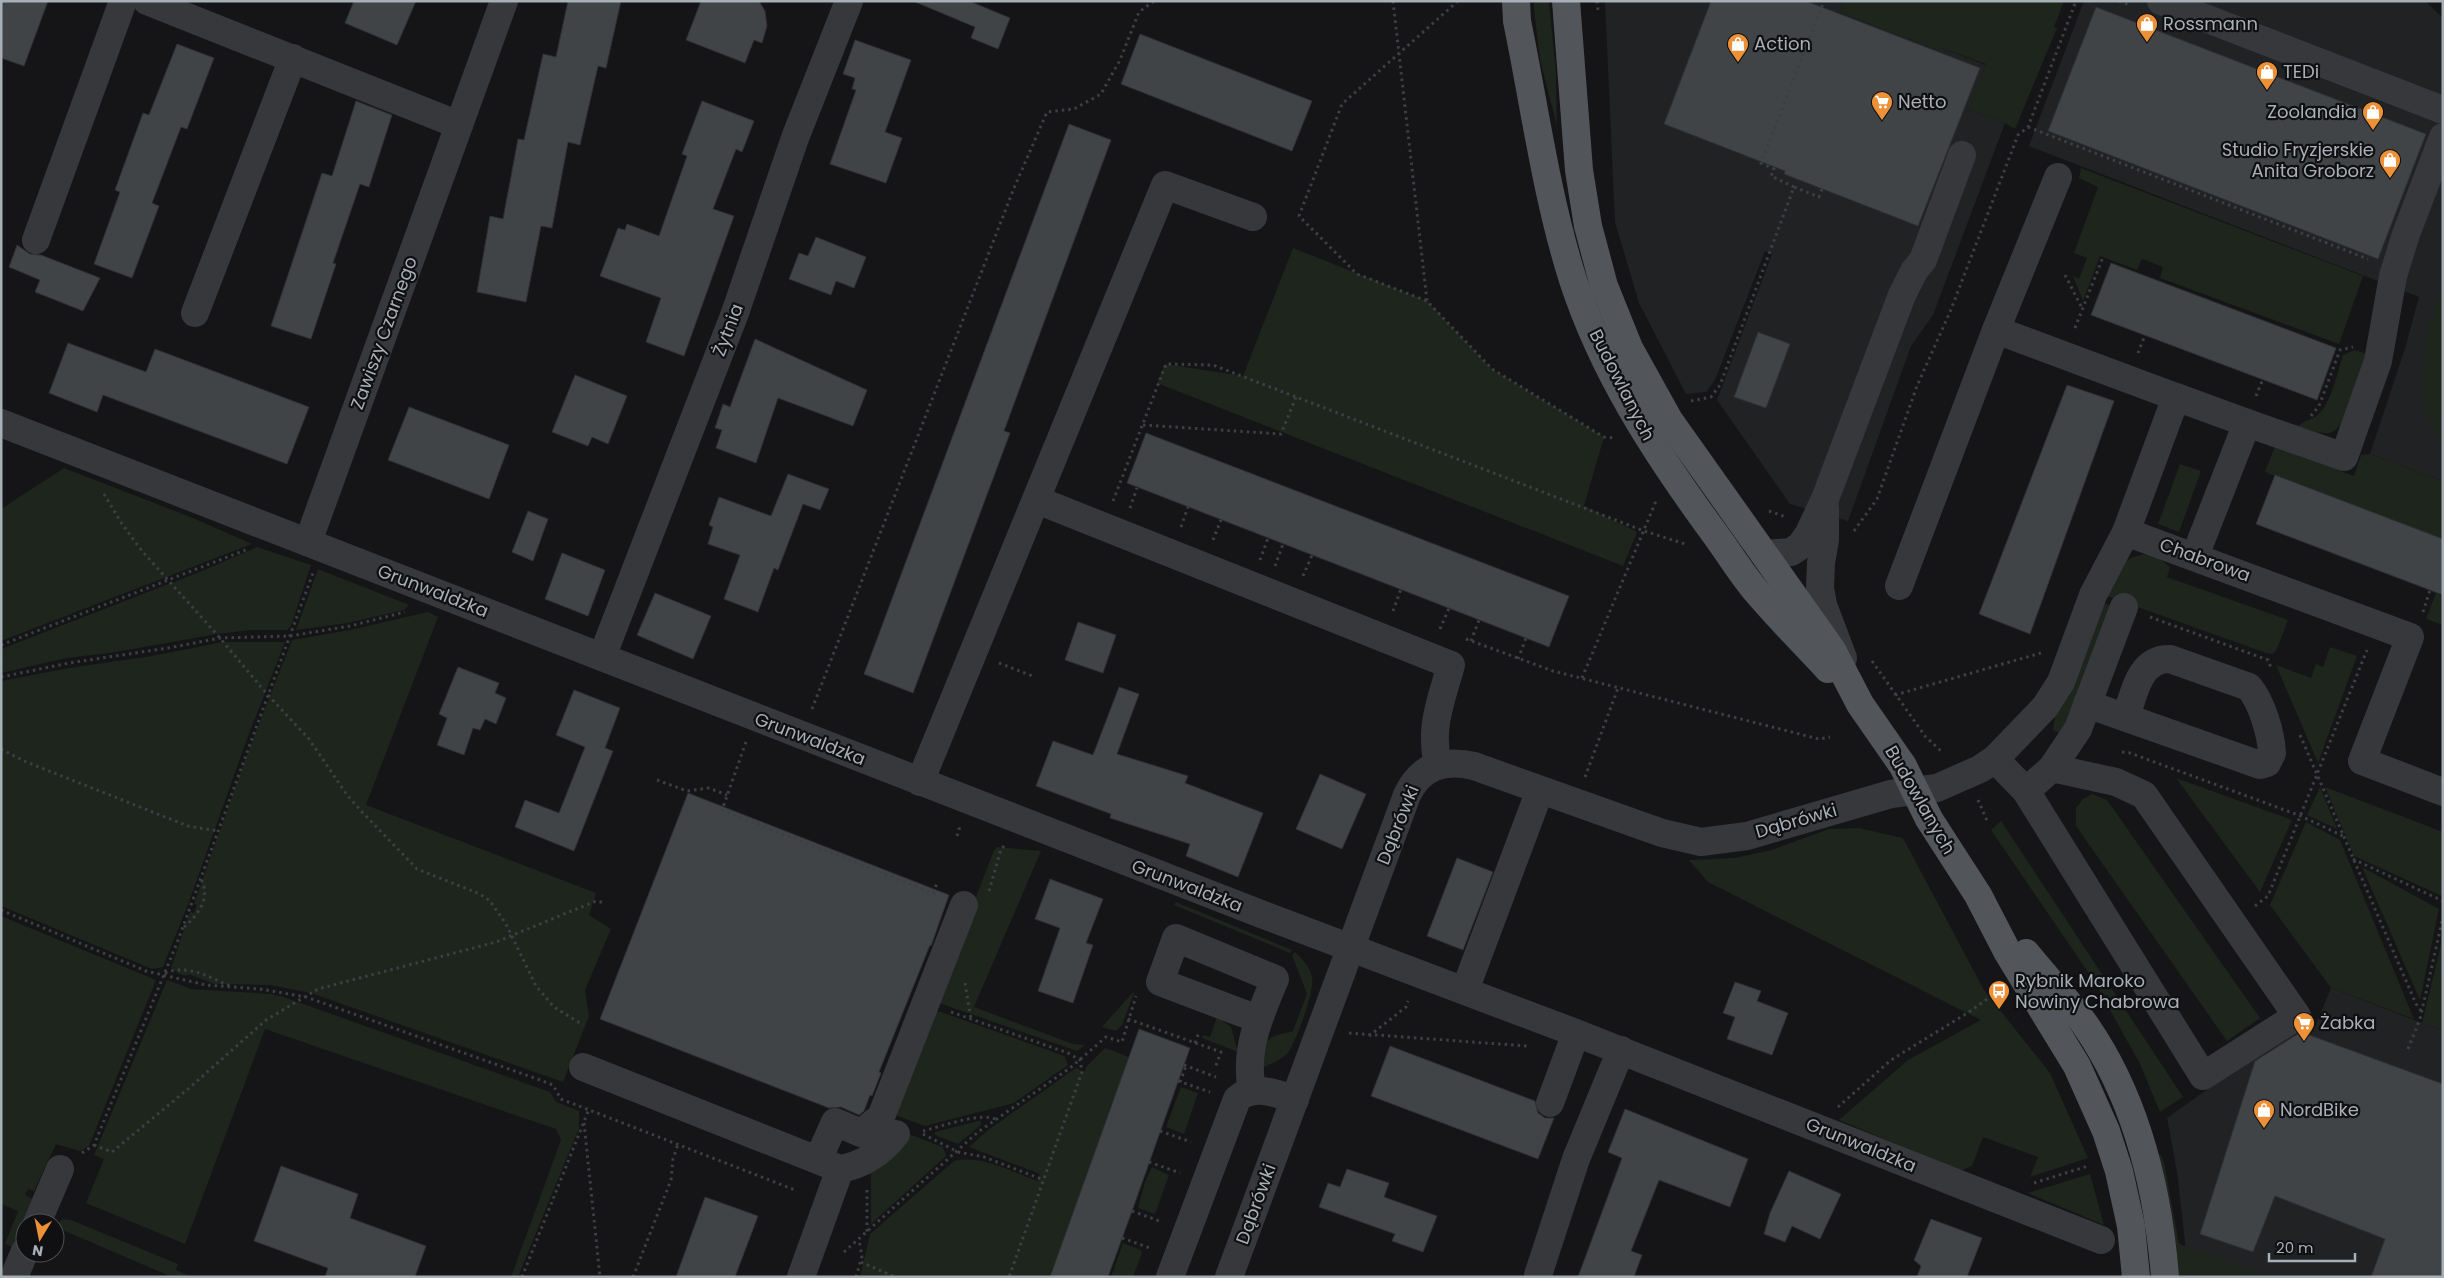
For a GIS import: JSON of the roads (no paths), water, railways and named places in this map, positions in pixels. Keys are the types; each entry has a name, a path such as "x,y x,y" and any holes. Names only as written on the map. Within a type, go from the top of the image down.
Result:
{"main road":[{"name":"Budowlanych","path":"1516,1 1517,21 1548,186 1578,294 1603,355 1636,418 1662,459 1703,538 1755,590 1860,704"},
{"name":"Budowlanych","path":"1566,1 1582,197 1592,245 1604,286 1629,348 1669,420 1832,650 1860,704 1903,766 1929,819 1978,896 2008,953 2077,1066 2106,1131 2119,1171 2129,1213 2136,1277"},
{"name":"Budowlanych","path":"1978,896 2085,1025 2120,1087 2136,1126 2153,1188 2165,1277"}],"street":[{"path":"36,240 123,1"},
{"path":"147,1 459,125"},
{"name":"Zawiszy Czarnego","path":"315,544 459,125 504,1"},
{"name":"Żytnia","path":"602,657 735,314 795,138 849,1"},
{"path":"2161,1 2443,110"},
{"path":"195,313 293,58"},
{"path":"1996,330 2176,398 2251,411 2344,457 2378,361 2393,276 2406,234 2443,137"},
{"path":"1765,554 1785,554 1800,546 1808,535 1825,499 1902,295 1922,260 1962,154"},
{"path":"1899,586 1996,330 2058,177"},
{"path":"920,782 1165,185 1253,217"},
{"path":"1915,791 1937,788 1966,776 1995,759 2033,721 2055,694 2093,595 2126,532 2176,398"},
{"path":"2195,556 2251,411"},
{"name":"Grunwaldzka","path":"1,423 269,526 920,782 1350,948 1465,990 1573,1041 1621,1050 2101,1240"},
{"path":"1825,499 1825,540 1820,583 1823,605 1860,704"},
{"path":"1037,500 1451,665 1434,725 1434,742 1438,765"},
{"name":"Chabrowa","path":"2126,532 2410,637 2362,761 2443,792"},
{"path":"1703,538 1774,577 1796,574 1822,559"},
{"path":"2026,791 2052,768 2078,729 2124,607"},
{"path":"2087,704 2260,765 2267,763 2272,753 2266,725 2254,693 2249,688 2170,659 2161,659 2142,672 2126,717"},
{"path":"1995,759 2026,791 2203,1076 2297,1016 2144,795 2116,782 2052,768"},
{"name":"Dąbrówki","path":"1229,1277 1407,795 1419,775 1438,765 1467,764 1662,833 1708,842 1746,836 1891,794 1915,791"},
{"path":"1465,990 1540,790"},
{"path":"801,1277 829,1164 834,1122 861,1132 881,1117 964,905"},
{"path":"1252,1091 1249,1063 1251,1043 1258,1019"},
{"path":"1550,1103 1573,1041"},
{"path":"1538,1275 1576,1159 1621,1050"},
{"path":"583,1067 829,1164 856,1166 868,1160 890,1142 896,1134"},
{"path":"1170,1277 1233,1103 1241,1095 1252,1091 1273,1092 1295,1100"},
{"path":"41,1213 60,1169"},
{"path":"14,1277 20,1263"}],"place":[{"name":"Rossmann","path":"2147,43"},
{"name":"Action","path":"1738,63"},
{"name":"TEDi","path":"2267,91"},
{"name":"Netto","path":"1882,121"},
{"name":"Zoolandia","path":"2373,131"},
{"name":"Studio Fryzjerskie Anita Groborz","path":"2390,179"},
{"name":"Rybnik Maroko Nowiny Chabrowa","path":"1999,1010"},
{"name":"Żabka","path":"2304,1042"},
{"name":"NordBike","path":"2264,1129"}]}
